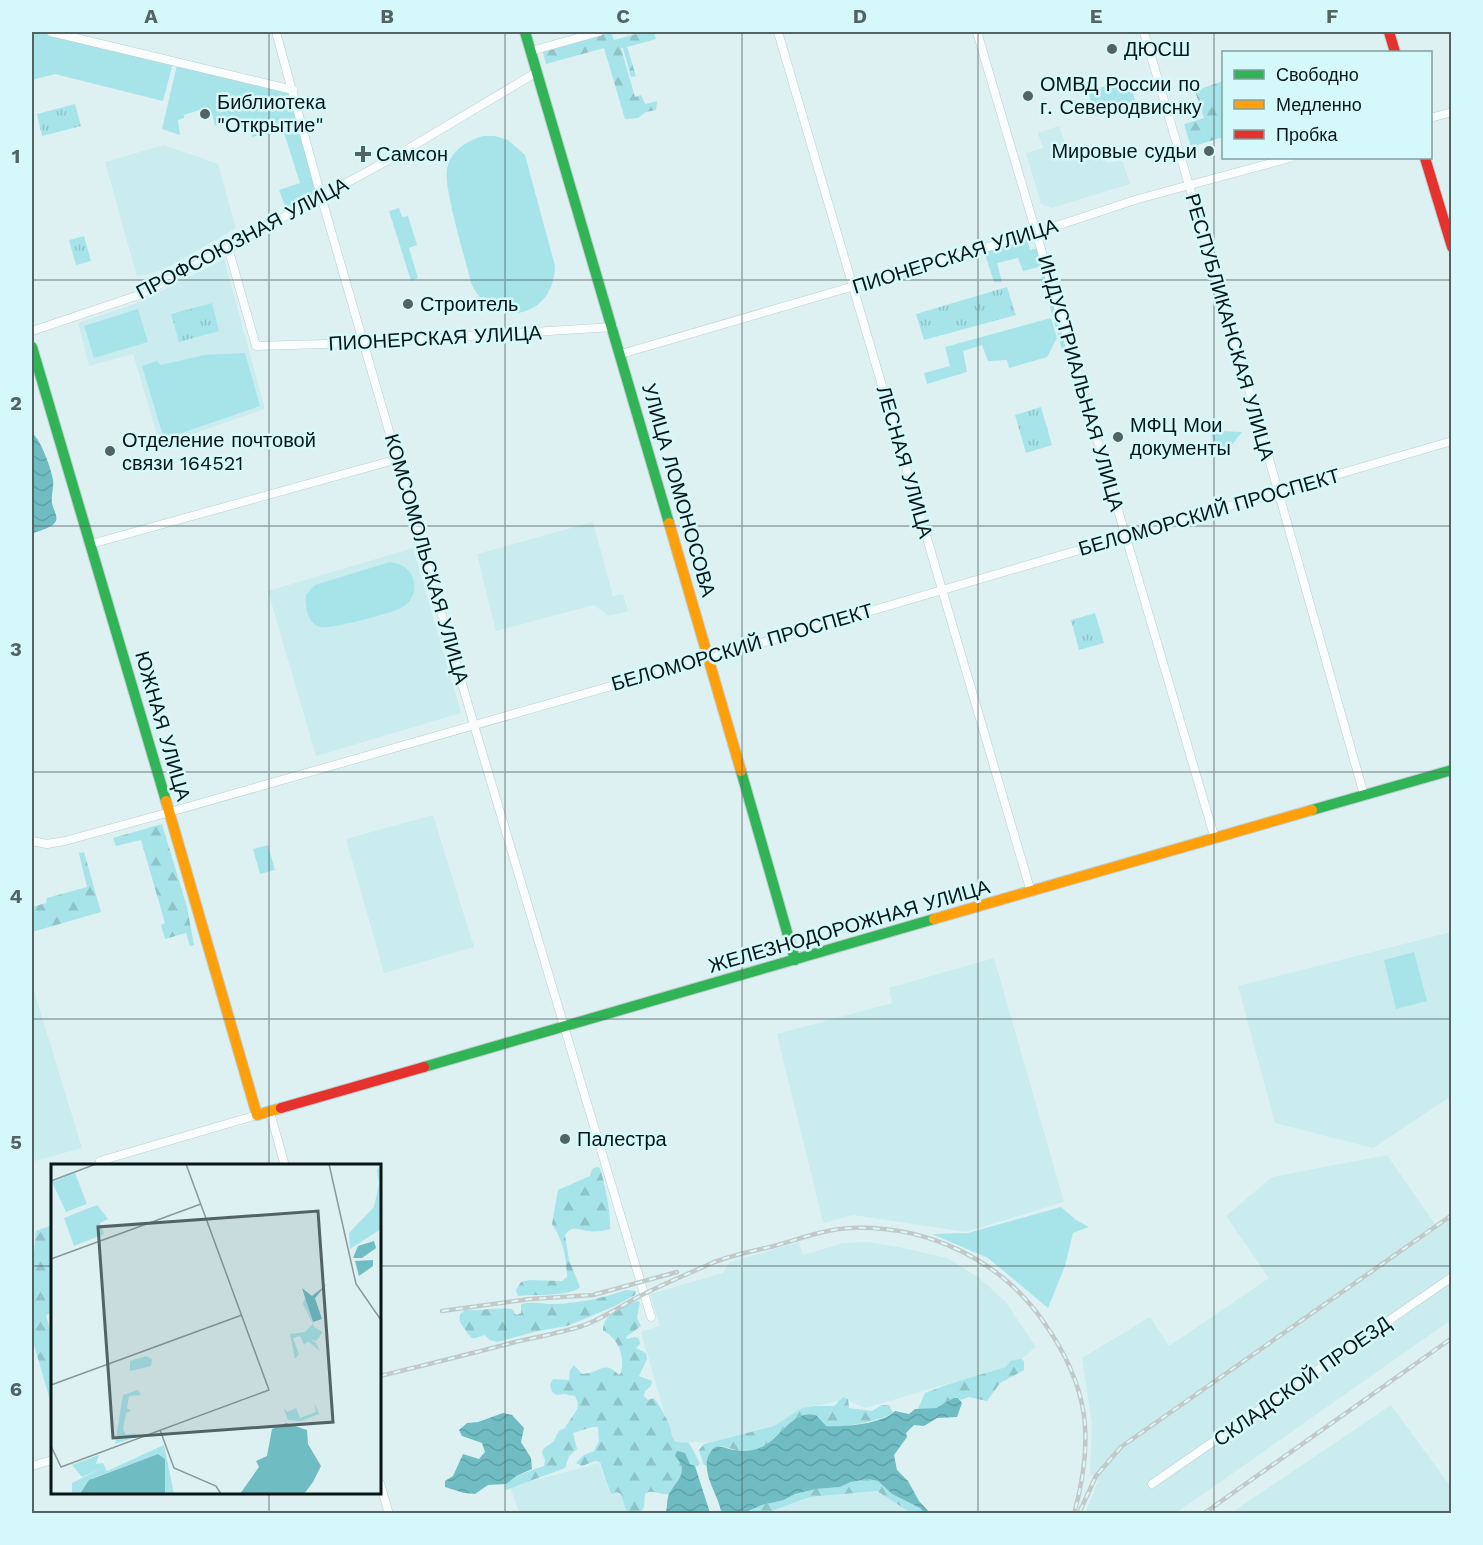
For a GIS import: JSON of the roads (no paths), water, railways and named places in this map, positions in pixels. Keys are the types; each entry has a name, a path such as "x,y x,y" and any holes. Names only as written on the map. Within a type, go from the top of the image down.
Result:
{"main road":[{"name":"УЛИЦА ЛОМОНОСОВА","path":"525,32 621,354 795,960"},
{"path":"1389,32 1395,51"},
{"path":"1425,159 1452,246"},
{"name":"ЮЖНАЯ УЛИЦА","path":"32,347 257,1115"},
{"name":"ЖЕЛЕЗНОДОРОЖНАЯ УЛИЦА","path":"257,1115 1452,770"}],"street":[{"path":"51,32 293,90"},
{"name":"КОМСОМОЛЬСКАЯ УЛИЦА","path":"276,32 474,725 651,1317"},
{"path":"531,51 599,32"},
{"name":"ЛЕСНАЯ УЛИЦА","path":"778,32 1031,892"},
{"name":"ИНДУСТРИАЛЬНАЯ УЛИЦА","path":"977,32 1215,838"},
{"name":"РЕСПУБЛИКАНСКАЯ УЛИЦА","path":"1144,32 1364,795"},
{"name":"ПРОФСОЮЗНАЯ УЛИЦА","path":"32,331 142,294 396,156 537,72"},
{"path":"1432,118 1452,112"},
{"name":"ПИОНЕРСКАЯ УЛИЦА","path":"621,354 1037,232 1138,199 1286,159"},
{"name":"ПИОНЕРСКАЯ УЛИЦА","path":"229,251 256,346 613,327"},
{"name":"БЕЛОМОРСКИЙ ПРОСПЕКТ","path":"32,841 47,844 65,841 170,812 709,658 1452,441"},
{"path":"91,544 398,459"},
{"path":"270,1112 284,1164"},
{"path":"100,1161 257,1115"},
{"name":"СКЛАДСКОЙ ПРОЕЗД","path":"1152,1484 1452,1277"},
{"path":"32,1466 51,1460"},
{"path":"381,1486 389,1514"}],"water":[{"path":"32,433 42,448 50,469 53,483 52,503 56,521 52,526 32,534"},
{"path":"958,1398 962,1403 957,1417 937,1418 924,1426 914,1425 906,1433 907,1437 894,1455 897,1470 908,1481 919,1501 930,1513 924,1513 920,1508 892,1494 878,1481 867,1479 840,1487 795,1494 744,1513 723,1513 721,1511 707,1467 707,1460 715,1447 741,1451 759,1448 769,1443 793,1420 808,1414 816,1415 826,1426 853,1425 882,1419 895,1411 909,1414 915,1409 936,1408"},
{"path":"503,1413 512,1415 524,1428 521,1442 531,1458 532,1469 516,1476 506,1484 488,1485 475,1494 445,1487 445,1481 453,1476 463,1454 479,1459 485,1452 482,1443 462,1436 459,1430 467,1423 478,1422"},
{"path":"677,1451 685,1453 690,1464 695,1466 710,1513 666,1513 669,1494 682,1471 675,1456"}],"railway":[{"path":"1080,1511 1096,1476 1121,1447 1452,1215"},
{"path":"381,1376 582,1326 658,1287 735,1255 841,1229 879,1229 907,1233 959,1250 1005,1280 1043,1321 1058,1345 1079,1390 1084,1413 1086,1436 1084,1460 1074,1514"},
{"path":"442,1311 530,1299 593,1295 677,1272"},
{"path":"1203,1514 1452,1338"}],"place":[{"name":"ДЮСШ","path":"1112,49"},
{"name":"ОМВД России по г. Северодвиснку","path":"1028,96"},
{"name":"Библиотека \"Открытие\"","path":"205,114"},
{"name":"Мировые судьи","path":"1209,151"},
{"name":"Самсон","path":"363,154"},
{"name":"Строитель","path":"408,304"},
{"name":"МФЦ Мои документы","path":"1118,437"},
{"name":"Отделение почтовой связи 164521","path":"110,451"},
{"name":"Палестра","path":"565,1139"}]}
